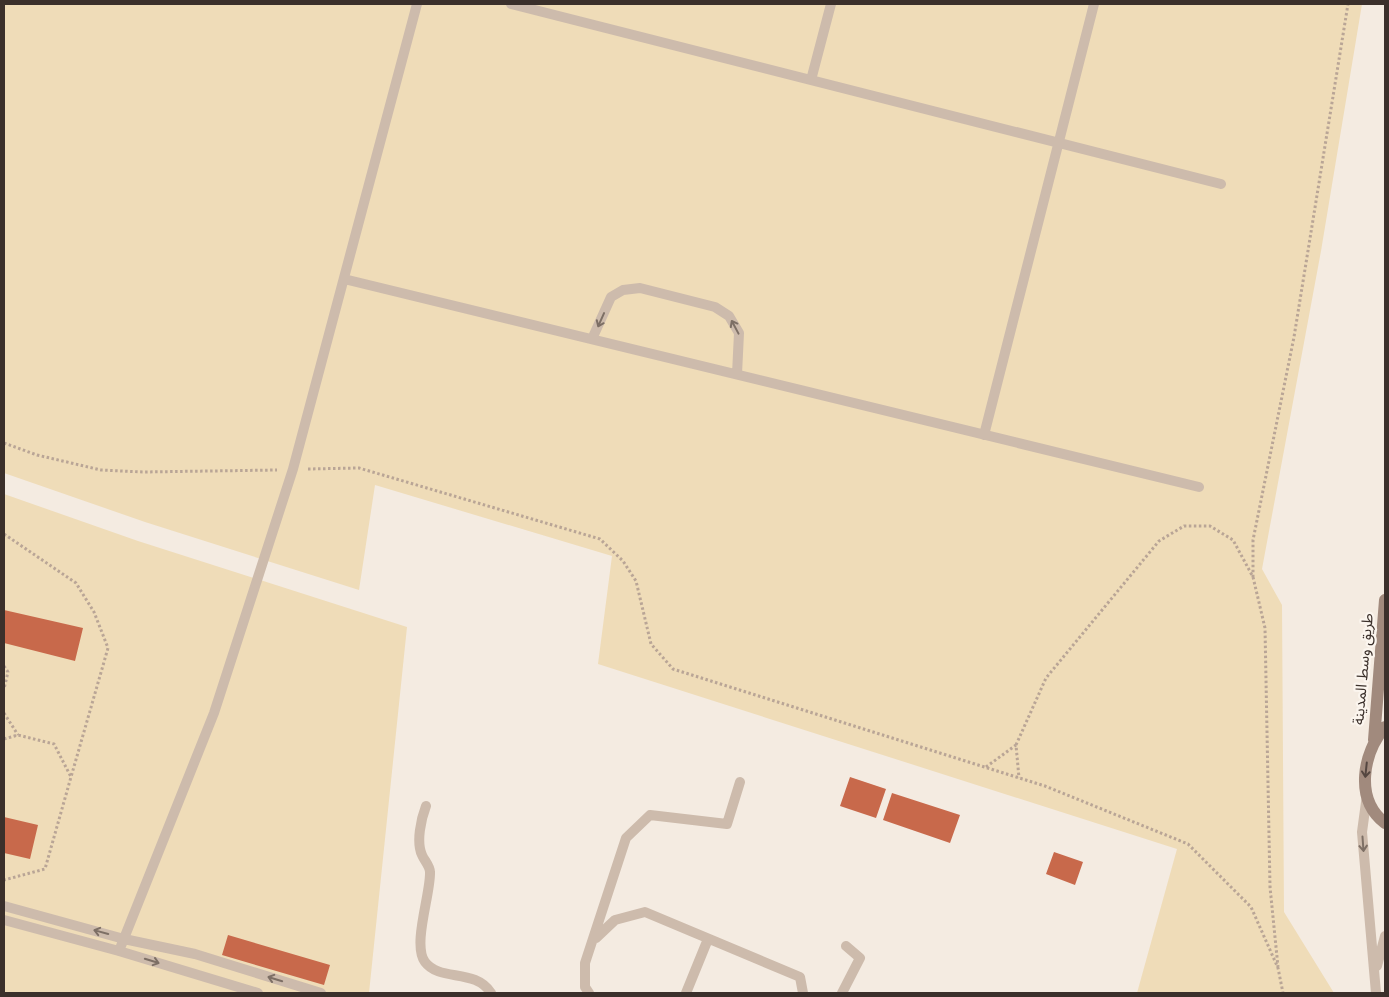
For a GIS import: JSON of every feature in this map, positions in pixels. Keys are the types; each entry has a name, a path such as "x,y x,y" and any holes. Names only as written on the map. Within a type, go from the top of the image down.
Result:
{"main road":[{"name":"طريق وسط المدينة","path":"1374,740 1385,600"},
{"path":"1385,727 1374,740 1364,770 1367,795 1377,817 1385,823"}],"lane":[{"path":"120,951 214,713 293,470 417,4"},
{"path":"511,4 1221,184"},
{"path":"811,80 831,4"},
{"path":"984,435 1094,4"},
{"path":"344,279 1199,487"},
{"path":"592,339 611,297 623,290 640,288 649,290 715,307 729,316 739,333 737,374"},
{"path":"589,993 585,987 585,963 595,939 626,838 650,815 727,824 740,782"},
{"path":"1367,795 1362,832 1376,972 1376,993"},
{"path":"426,806 421,820 421,853 430,870 421,946 424,962 436,971 466,977 485,984 491,993"},
{"path":"4,906 124,939 195,954 322,993"},
{"path":"595,939 615,920 645,912 800,977 803,993"},
{"path":"4,920 120,951 258,993"},
{"path":"1376,972 1385,936"},
{"path":"686,993 708,939"},
{"path":"842,993 860,958 846,946"}],"path":[{"path":"1283,993 1279,973 1270,887 1265,628 1253,577 1253,540 1294,337 1348,4"},
{"path":"4,443 36,455 101,470 143,472 359,468 600,539 623,561 636,581 651,644 673,669 1045,786 1188,844 1251,907 1279,973"},
{"path":"1019,778 1016,745 1046,678 1159,541 1184,526 1210,526 1233,540 1253,577"},
{"path":"4,534 76,583 94,612 108,648 45,869 4,880"},
{"path":"4,666 8,672 4,689"},
{"path":"4,713 18,735"},
{"path":"4,739 18,735 54,744 71,778"},
{"path":"985,767 1016,745"}],"sand":[{"path":"4,4 1362,4 1321,251 1262,569 1282,605 1284,912 1334,993 1137,993 1177,849 598,664 612,556 375,485 359,590 145,522 4,473"},
{"path":"4,494 138,541 407,627 369,993 4,993"}],"building":[{"path":"4,610 83,628 75,661 4,643"},
{"path":"850,777 886,789 876,818 840,806"},
{"path":"892,793 960,815 950,843 883,820"},
{"path":"4,817 38,825 30,859 4,853"},
{"path":"1054,852 1083,862 1075,885 1046,874"},
{"path":"228,935 330,965 324,985 222,955"}]}
